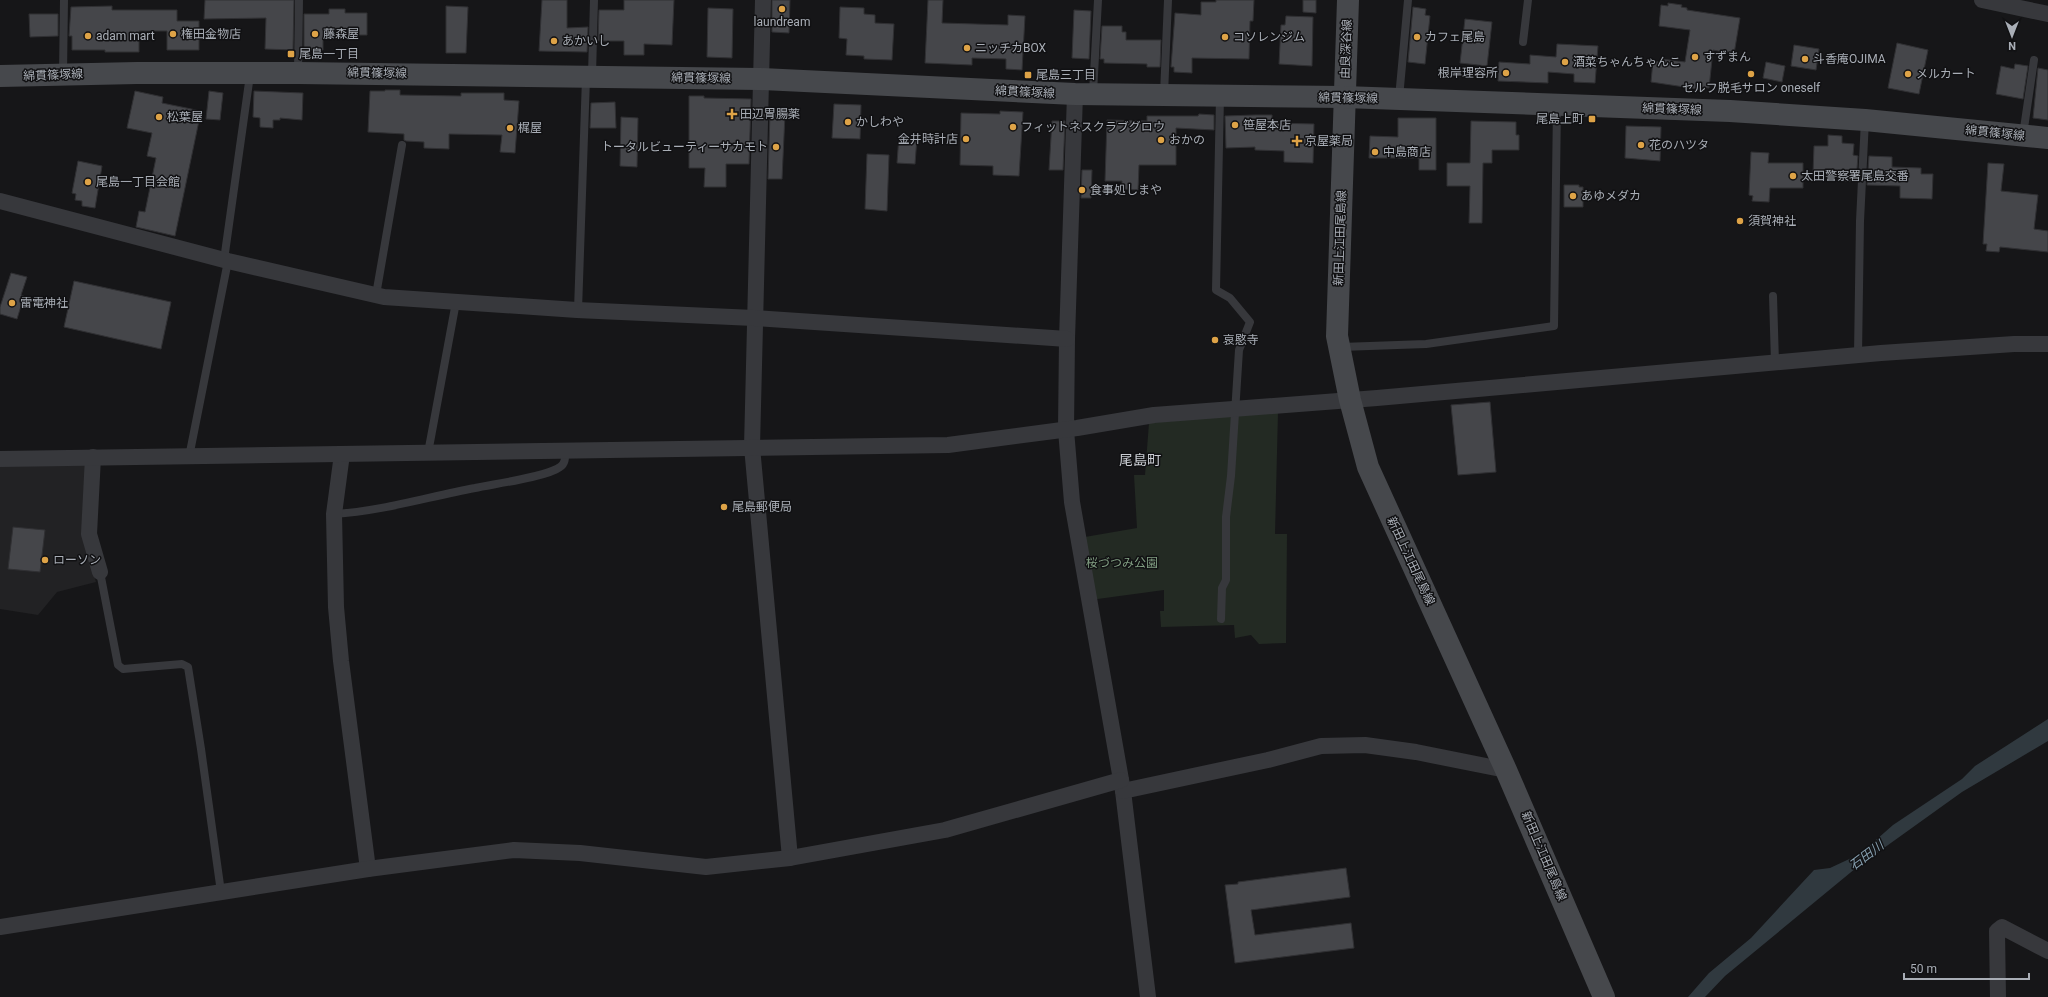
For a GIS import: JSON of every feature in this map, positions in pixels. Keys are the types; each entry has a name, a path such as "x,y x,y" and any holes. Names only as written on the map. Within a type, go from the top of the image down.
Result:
{"main road":[{"name":"由良深谷線","path":"1344,97 1348,0"},
{"name":"綿貫篠塚線","path":"0,76 63,74 298,73 760,79 1084,94 1344,97 1742,112 1865,120 2048,138"},
{"name":"新田上江田尾島線","path":"1344,97 1337,336 1350,400 1368,467 1506,770 1604,997"}],"street":[{"path":"763,0 752,447 790,858"},
{"path":"1982,0 2048,14"},
{"path":"1084,94 1067,339 1066,430 1072,502 1122,785 1148,997"},
{"path":"0,201 226,261 376,295 578,310 754,318 1067,339"},
{"path":"0,459 948,445 1066,430 1154,415 1350,400 1858,355 2014,344 2048,344"},
{"path":"342,454 334,514 336,607 341,661 368,869"},
{"path":"93,457 89,534 100,572"},
{"path":"0,927 368,869 514,850 580,853 706,867 790,858 945,830 1122,785 1268,760 1320,746 1365,745 1416,752 1506,770"},
{"path":"1998,997 1997,931 2002,927 2048,951"}],"lane":[{"path":"63,74 64,0"},
{"path":"298,73 299,0"},
{"path":"578,310 594,0"},
{"path":"1084,94 1098,0"},
{"path":"1164,95 1168,0"},
{"path":"1399,99 1408,0"},
{"path":"1524,42 1528,0"},
{"path":"2023,136 2034,60"},
{"path":"189,456 226,261 250,73"},
{"path":"1220,96 1216,290 1230,298 1250,322 1239,350 1231,476 1226,517 1226,580 1222,588 1221,618"},
{"path":"1339,347 1426,344 1554,326 1558,105"},
{"path":"1858,355 1860,221 1865,120"},
{"path":"376,295 402,145"},
{"path":"1773,296 1775,363"},
{"path":"428,453 456,302"},
{"path":"334,514 366,512 397,506 436,495 531,477 560,467 565,462 565,450"},
{"path":"100,572 118,665 123,669 182,664 188,667 202,749 221,892"}],"shaded area":[{"name":"ローソン","path":"86,464 83,539 96,582 57,592 38,615 0,609 0,466"}],"green space":[{"name":"桜づつみ公園","path":"1278,412 1275,534 1287,534 1286,643 1259,644 1251,635 1235,638 1234,625 1161,627 1160,611 1164,611 1164,590 1090,600 1079,538 1137,528 1134,475 1145,475 1149,423"}],"water":[{"name":"石田川","path":"2048,719 2048,741 1962,792 1856,868 1725,976 1705,997 1688,997 1709,973 1751,938 1814,870 1830,868 1860,854 1893,825 1962,779 1975,766"}],"building":[{"path":"205,0 294,0 293,50 265,49 266,18 204,19"},
{"path":"542,0 567,0 567,28 588,27 587,52 539,51"},
{"path":"624,0 674,0 672,45 644,44 644,55 624,55 624,41 598,41 599,10 624,10"},
{"path":"772,0 790,0 789,33 772,32"},
{"path":"928,0 943,0 942,23 1008,25 1008,15 1025,16 1022,70 1006,69 1006,59 972,58 972,65 925,63"},
{"name":"コソレンジム","path":"1216,0 1254,0 1253,21 1250,21 1249,59 1192,58 1192,73 1174,72 1174,67 1171,67 1175,13 1201,15 1201,2 1216,2"},
{"path":"1303,0 1316,0 1316,13 1303,12"},
{"path":"1668,3 1682,5 1681,7 1687,8 1687,10 1740,18 1734,54 1713,50 1709,88 1698,87 1698,89 1651,82 1653,61 1660,62 1661,59 1685,62 1690,30 1659,26 1661,5 1668,6"},
{"path":"112,6 112,10 177,10 177,21 199,21 199,50 167,50 167,31 139,31 139,52 72,50 72,36 69,36 71,7"},
{"path":"446,6 468,7 466,53 446,53"},
{"path":"840,7 864,8 864,14 875,15 875,23 894,24 892,60 864,59 864,56 846,55 847,39 839,38"},
{"path":"1413,7 1426,9 1425,15 1430,16 1425,64 1408,62"},
{"path":"708,8 733,9 732,58 707,57"},
{"path":"329,9 345,9 345,13 367,13 367,35 344,35 344,39 323,39 323,50 304,50 304,14 329,14"},
{"path":"1074,10 1091,11 1089,59 1072,58"},
{"path":"29,14 58,14 58,36 30,37"},
{"path":"1286,16 1313,17 1312,66 1279,64 1281,25 1285,25"},
{"path":"1465,19 1492,22 1487,66 1460,63"},
{"path":"1102,26 1122,26 1122,32 1126,32 1126,40 1161,40 1160,67 1147,67 1147,64 1104,63 1104,59 1100,59"},
{"path":"1897,43 1928,50 1919,94 1888,88"},
{"path":"1557,44 1598,46 1595,83 1574,82 1574,74 1548,72 1548,83 1498,81 1499,62 1530,64 1530,55 1556,57"},
{"path":"1794,45 1819,49 1816,70 1791,66"},
{"path":"1766,62 1785,66 1782,82 1763,78"},
{"path":"2015,64 2028,66 2023,99 1996,94 2001,66 2014,69"},
{"path":"2038,68 2048,70 2048,120 2033,118"},
{"path":"400,90 400,95 461,96 461,93 504,93 504,100 519,101 515,153 500,152 502,135 449,134 449,149 424,148 424,142 404,140 404,134 368,132 370,91"},
{"path":"135,91 163,97 162,103 201,111 175,236 136,227 139,211 145,212 156,158 147,156 152,133 127,128"},
{"path":"209,91 223,93 220,120 206,119"},
{"path":"254,91 303,93 302,120 280,118 280,120 273,120 273,128 260,127 260,118 253,117"},
{"path":"689,96 704,96 704,98 751,99 749,164 726,164 726,187 704,187 705,168 689,168"},
{"path":"615,102 616,128 590,128 591,103"},
{"path":"834,104 861,105 860,139 832,138"},
{"path":"1000,111 1023,112 1019,176 993,175 993,166 960,165 961,113 1000,114"},
{"path":"770,113 785,114 782,179 768,179"},
{"path":"1199,114 1214,115 1214,130 1176,128 1176,165 1139,165 1138,190 1122,189 1122,181 1105,181 1107,120 1147,121 1147,116 1198,116"},
{"path":"1272,115 1272,123 1314,124 1313,163 1284,162 1284,151 1255,150 1255,147 1226,148 1225,116"},
{"path":"621,117 638,118 637,167 620,166"},
{"path":"1398,118 1436,118 1436,170 1419,170 1419,158 1369,158 1370,136 1398,137"},
{"path":"1052,121 1065,121 1063,170 1049,170"},
{"path":"1471,121 1516,122 1516,135 1519,135 1519,150 1492,150 1492,163 1483,163 1482,223 1469,223 1470,186 1447,186 1447,163 1470,163"},
{"path":"1626,126 1661,127 1660,161 1625,158"},
{"path":"1828,135 1842,136 1842,143 1854,144 1853,155 1858,156 1856,181 1843,181 1843,174 1813,174 1814,146 1828,146"},
{"path":"899,136 917,137 915,164 897,163"},
{"path":"1751,152 1769,153 1768,163 1803,163 1803,188 1770,188 1769,202 1752,201 1753,196 1749,195"},
{"path":"867,154 889,155 887,211 865,209"},
{"path":"1869,156 1892,157 1892,167 1921,168 1921,174 1933,174 1932,199 1900,198 1900,186 1867,185"},
{"path":"78,161 102,166 95,208 82,206 82,201 75,200 76,194 72,193"},
{"path":"1988,163 2004,164 2001,191 2038,195 2034,229 2048,231 2048,252 2000,247 1999,252 1986,251 1987,244 1983,244"},
{"path":"1082,170 1092,170 1091,198 1081,198"},
{"path":"1564,185 1579,185 1579,187 1583,187 1583,207 1564,207"},
{"path":"11,273 27,277 21,295 24,296 17,319 0,314 0,307"},
{"path":"74,281 171,302 161,349 64,327"},
{"path":"1490,402 1496,472 1458,475 1451,405"},
{"path":"13,527 45,530 40,572 8,569"},
{"path":"1346,868 1350,897 1251,910 1255,935 1351,923 1354,948 1235,963 1225,885"}],"place":[{"name":"laundream","path":"782,9"},
{"name":"権田金物店","path":"173,34"},
{"name":"藤森屋","path":"315,34"},
{"name":"adam mart","path":"88,36"},
{"name":"コソレンジム","path":"1225,37"},
{"name":"カフェ尾島","path":"1417,37"},
{"name":"あかいし","path":"554,41"},
{"name":"ニッチカBOX","path":"967,48"},
{"name":"尾島一丁目","path":"291,54"},
{"name":"すずまん","path":"1695,57"},
{"name":"斗香庵OJIMA","path":"1805,59"},
{"name":"酒菜ちゃんちゃんこ","path":"1565,62"},
{"name":"根岸理容所","path":"1506,73"},
{"name":"セルフ脱毛サロン oneself","path":"1751,74"},
{"name":"メルカート","path":"1908,74"},
{"name":"尾島三丁目","path":"1028,75"},
{"name":"田辺胃腸薬","path":"732,114"},
{"name":"松葉屋","path":"159,117"},
{"name":"尾島上町","path":"1592,119"},
{"name":"かしわや","path":"848,122"},
{"name":"笹屋本店","path":"1235,125"},
{"name":"フィットネスクラブグロウ","path":"1013,127"},
{"name":"梶屋","path":"510,128"},
{"name":"金井時計店","path":"966,139"},
{"name":"おかの","path":"1161,140"},
{"name":"京屋薬局","path":"1297,141"},
{"name":"花のハツタ","path":"1641,145"},
{"name":"トータルビューティーサカモト","path":"776,147"},
{"name":"中島商店","path":"1375,152"},
{"name":"太田警察署尾島交番","path":"1793,176"},
{"name":"尾島一丁目会館","path":"88,182"},
{"name":"食事処しまや","path":"1082,190"},
{"name":"あゆメダカ","path":"1573,196"},
{"name":"須賀神社","path":"1740,221"},
{"name":"雷電神社","path":"12,303"},
{"name":"哀愍寺","path":"1215,340"},
{"name":"尾島郵便局","path":"724,507"},
{"name":"ローソン","path":"45,560"}],"district":[{"name":"尾島町","path":"1140,460"}]}
